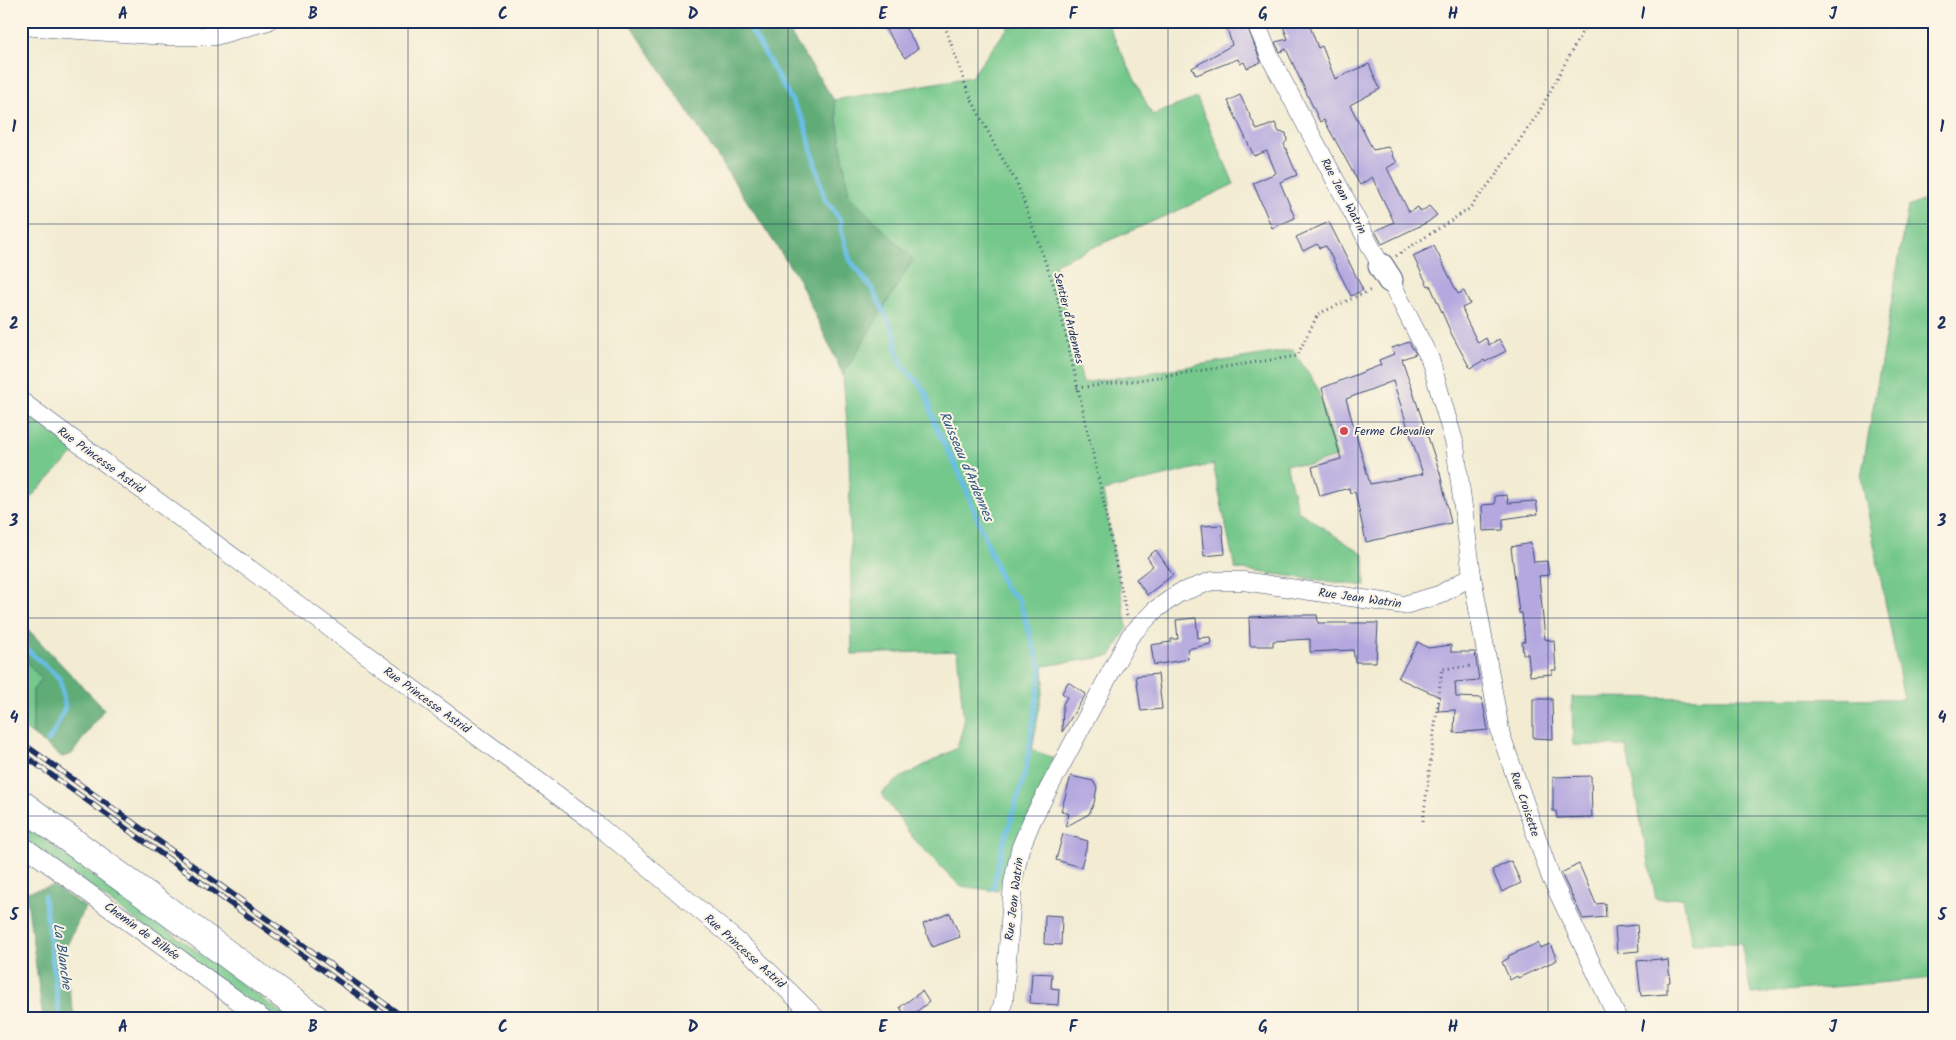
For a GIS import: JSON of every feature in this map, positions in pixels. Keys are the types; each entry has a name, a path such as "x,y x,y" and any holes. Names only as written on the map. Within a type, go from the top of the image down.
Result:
{"highway":[{"path":"21,804 316,1019"}],"street":[{"path":"21,26 166,36 215,36 268,21"},
{"name":"Rue Jean Watrin","path":"998,1019 1004,1000 1013,882 1020,849 1033,818 1130,636 1155,610 1179,593 1212,581 1243,581 1404,605 1439,595 1472,576 1455,445 1430,359 1271,59 1254,21"},
{"name":"Rue Princesse Astrid","path":"21,401 590,819 744,946 816,1019"},
{"name":"Rue Croisette","path":"1472,576 1501,735 1551,878 1618,1019"},
{"name":"Chemin de Bilhée","path":"21,844 263,1019"}],"path":[{"name":"Sentier d'Ardennes","path":"943,21 968,92 1020,192 1056,292 1100,485 1130,636"},
{"path":"1077,388 1297,356 1318,314 1368,292 1385,273 1469,209 1494,178 1539,112 1588,21"},
{"path":"1424,821 1442,669 1488,664"}],"green space":[{"path":"628,21 782,21 834,100 849,196 913,259 843,375 799,280"},
{"path":"1013,21 1106,21 1152,115 1197,98 1234,184 1055,264 1083,383 1293,350 1317,387 1337,457 1309,465 1286,464 1298,511 1364,555 1365,586 1235,569 1213,464 1103,491 1127,628 1111,656 1043,666 1044,682 1032,750 1054,758 998,891 960,886 913,838 881,793 902,777 957,748 964,723 957,651 852,654 849,446 843,375 913,259 849,196 834,100 971,77"},
{"path":"21,197 33,207 21,259"},
{"path":"1935,197 1935,978 1751,994 1741,943 1692,944 1683,898 1656,899 1626,746 1573,745 1572,697 1904,699 1861,477 1908,207"},
{"path":"21,410 76,451 21,507"},
{"path":"21,622 104,709 72,754 62,757 33,735 33,690 42,679 21,656"},
{"path":"21,656 42,679 33,690 33,735 21,726"},
{"path":"21,823 290,1019 272,1019 21,837"},
{"path":"53,886 85,907 62,956 75,1019 43,1019 26,892"}],"building":[{"path":"880,21 901,21 918,48 905,58"},
{"path":"1225,21 1245,21 1261,62 1247,68 1244,62 1240,64 1238,59 1196,75 1192,68 1232,45"},
{"path":"1281,21 1308,21 1318,48 1322,46 1335,79 1369,64 1380,89 1350,105 1373,150 1388,147 1397,162 1387,168 1409,212 1418,207 1421,212 1429,206 1437,215 1428,222 1382,244 1375,231 1394,222 1372,177 1360,185 1324,120 1320,122 1286,49 1280,52 1275,42 1288,39"},
{"path":"1240,95 1257,130 1275,123 1279,132 1286,133 1287,141 1284,144 1297,175 1280,182 1295,218 1272,228 1253,183 1276,173 1267,151 1254,156 1228,101"},
{"path":"1329,222 1363,290 1351,296 1326,246 1320,248 1317,244 1303,251 1296,237"},
{"path":"1434,246 1458,294 1464,291 1470,304 1462,308 1478,343 1486,338 1489,345 1499,339 1506,351 1470,368 1452,335 1430,285 1428,286 1413,256"},
{"name":"Ferme Chevalier","path":"1409,342 1416,354 1402,359 1440,473 1451,523 1366,542 1355,492 1350,493 1349,488 1320,496 1312,467 1341,459 1322,388 1381,365 1379,360 1394,354 1392,348","holes":["1393,381 1423,474 1370,484 1346,399"]},
{"path":"1507,495 1508,503 1536,501 1538,514 1503,519 1503,530 1483,531 1482,505 1495,504 1495,496"},
{"path":"1222,525 1225,554 1204,556 1201,526"},
{"path":"1531,543 1534,562 1547,561 1549,575 1539,576 1545,639 1554,641 1556,670 1552,670 1552,674 1530,676 1528,654 1523,654 1522,642 1525,642 1522,613 1519,613 1511,547"},
{"path":"1156,550 1173,575 1147,595 1136,579 1153,566 1147,557"},
{"path":"1317,615 1318,623 1378,623 1376,662 1355,662 1353,650 1310,652 1310,639 1273,641 1273,646 1250,646 1249,617"},
{"path":"1196,618 1198,638 1210,637 1211,644 1187,649 1188,659 1154,665 1151,645 1171,642 1171,639 1178,639 1176,620"},
{"path":"1418,642 1428,648 1451,645 1451,652 1475,652 1479,680 1455,682 1456,697 1482,698 1488,730 1454,733 1455,710 1438,711 1440,697 1398,678"},
{"path":"1158,674 1162,709 1141,711 1136,676"},
{"path":"1068,682 1086,694 1062,732 1063,704 1067,697 1062,693"},
{"path":"1533,699 1552,699 1553,739 1533,738"},
{"path":"1071,776 1093,781 1097,788 1094,803 1089,814 1065,827 1069,814 1061,811"},
{"path":"1591,776 1592,817 1557,818 1556,811 1553,811 1553,777"},
{"path":"1063,834 1088,841 1081,867 1056,860"},
{"path":"1511,861 1521,883 1502,892 1492,870"},
{"path":"1579,864 1596,904 1605,903 1606,917 1583,919 1561,873"},
{"path":"950,913 960,937 932,947 923,924"},
{"path":"1045,915 1062,916 1061,945 1044,944"},
{"path":"1637,925 1639,951 1617,953 1615,927"},
{"path":"1538,943 1540,948 1550,944 1557,960 1510,980 1502,962 1509,958 1508,956"},
{"path":"1661,959 1661,961 1668,960 1670,982 1667,983 1667,994 1641,996 1637,961"},
{"path":"1032,973 1052,974 1051,988 1059,989 1058,1005 1030,1003"},
{"path":"922,991 929,1002 907,1019 900,1007"}],"waterway":[{"name":"Ruisseau d'Ardennes","path":"746,21 804,122 825,200 841,221 841,229 850,260 873,290 895,334 896,348 903,366 926,393 936,428 961,476 1004,587 1019,600 1041,669 1026,770 1001,852 993,888"},
{"name":"La Blanche","path":"21,644 60,679 65,707 48,741"},
{"name":"La Blanche","path":"44,896 60,1019"}],"railway":[{"path":"21,742 406,1019"},
{"path":"21,753 391,1019"}],"place":[{"name":"Ferme Chevalier","path":"1344,431"}]}
